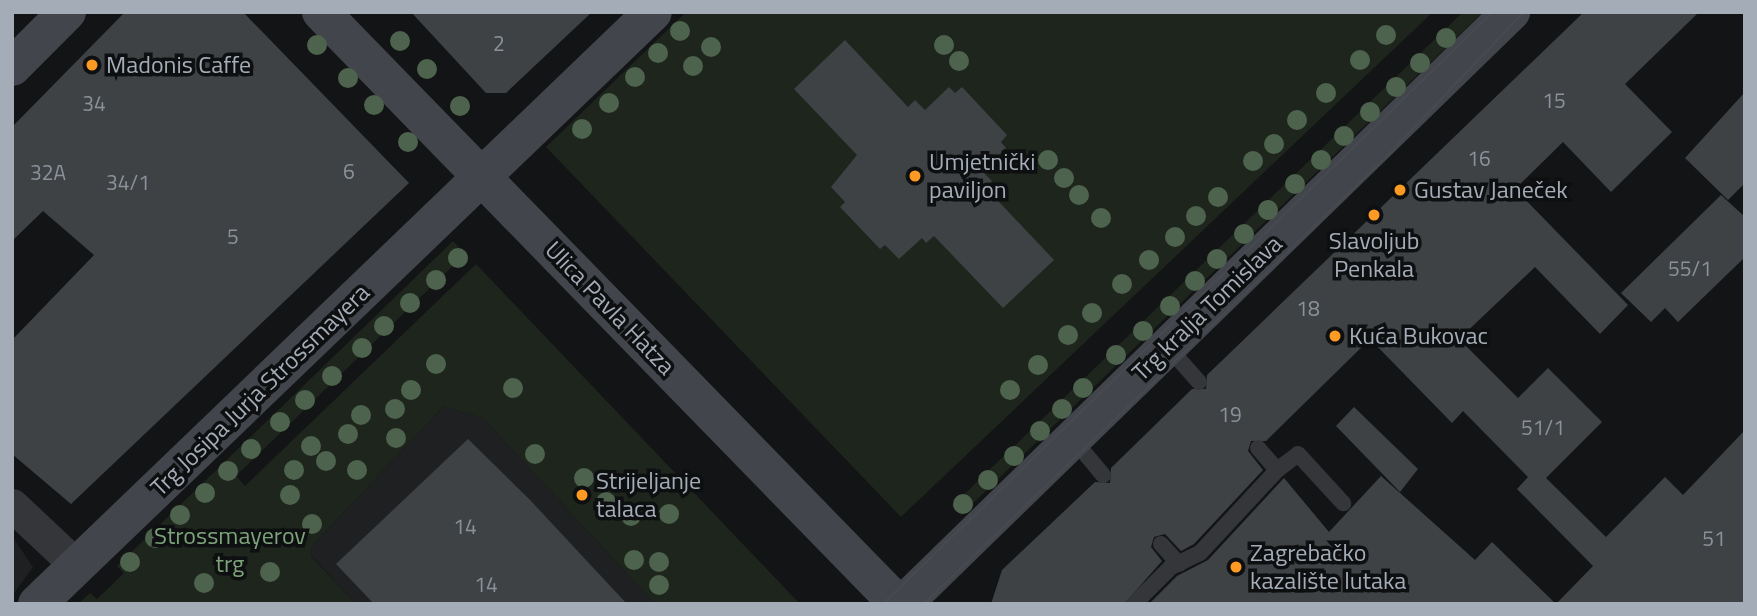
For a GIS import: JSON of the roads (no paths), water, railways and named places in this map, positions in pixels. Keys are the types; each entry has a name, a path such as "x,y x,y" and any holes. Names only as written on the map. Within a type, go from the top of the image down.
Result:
{"street":[{"path":"12,67 67,12"},
{"name":"Ulica Pavla Hatza","path":"321,12 901,604"},
{"path":"483,177 653,12"},
{"name":"Trg kralja Tomislava","path":"901,604 1511,12"},
{"name":"Trg Josipa Jurja Strossmayera","path":"37,604 483,177"},
{"path":"12,505 76,565"}],"lane":[{"path":"1167,346 1199,382"},
{"path":"1073,439 1103,475"},
{"path":"1258,449 1277,470"},
{"path":"1134,604 1178,564 1200,553 1277,470 1297,454 1343,503"},
{"path":"1161,544 1178,564"}],"tram line":[{"path":"883,604 1493,12"},
{"path":"924,604 1390,153 1524,12"}],"place":[{"name":"Madonis Caffe","path":"92,65"},
{"name":"Umjetnički paviljon","path":"915,176"},
{"name":"Gustav Janeček","path":"1400,190"},
{"name":"Slavoljub Penkala","path":"1374,215"},
{"name":"Kuća Bukovac","path":"1335,336"},
{"name":"Strijeljanje talaca","path":"582,495"},
{"name":"Zagrebačko kazalište lutaka","path":"1236,567"}],"park label":[{"name":"Strossmayerov trg","path":"230,550"}]}
